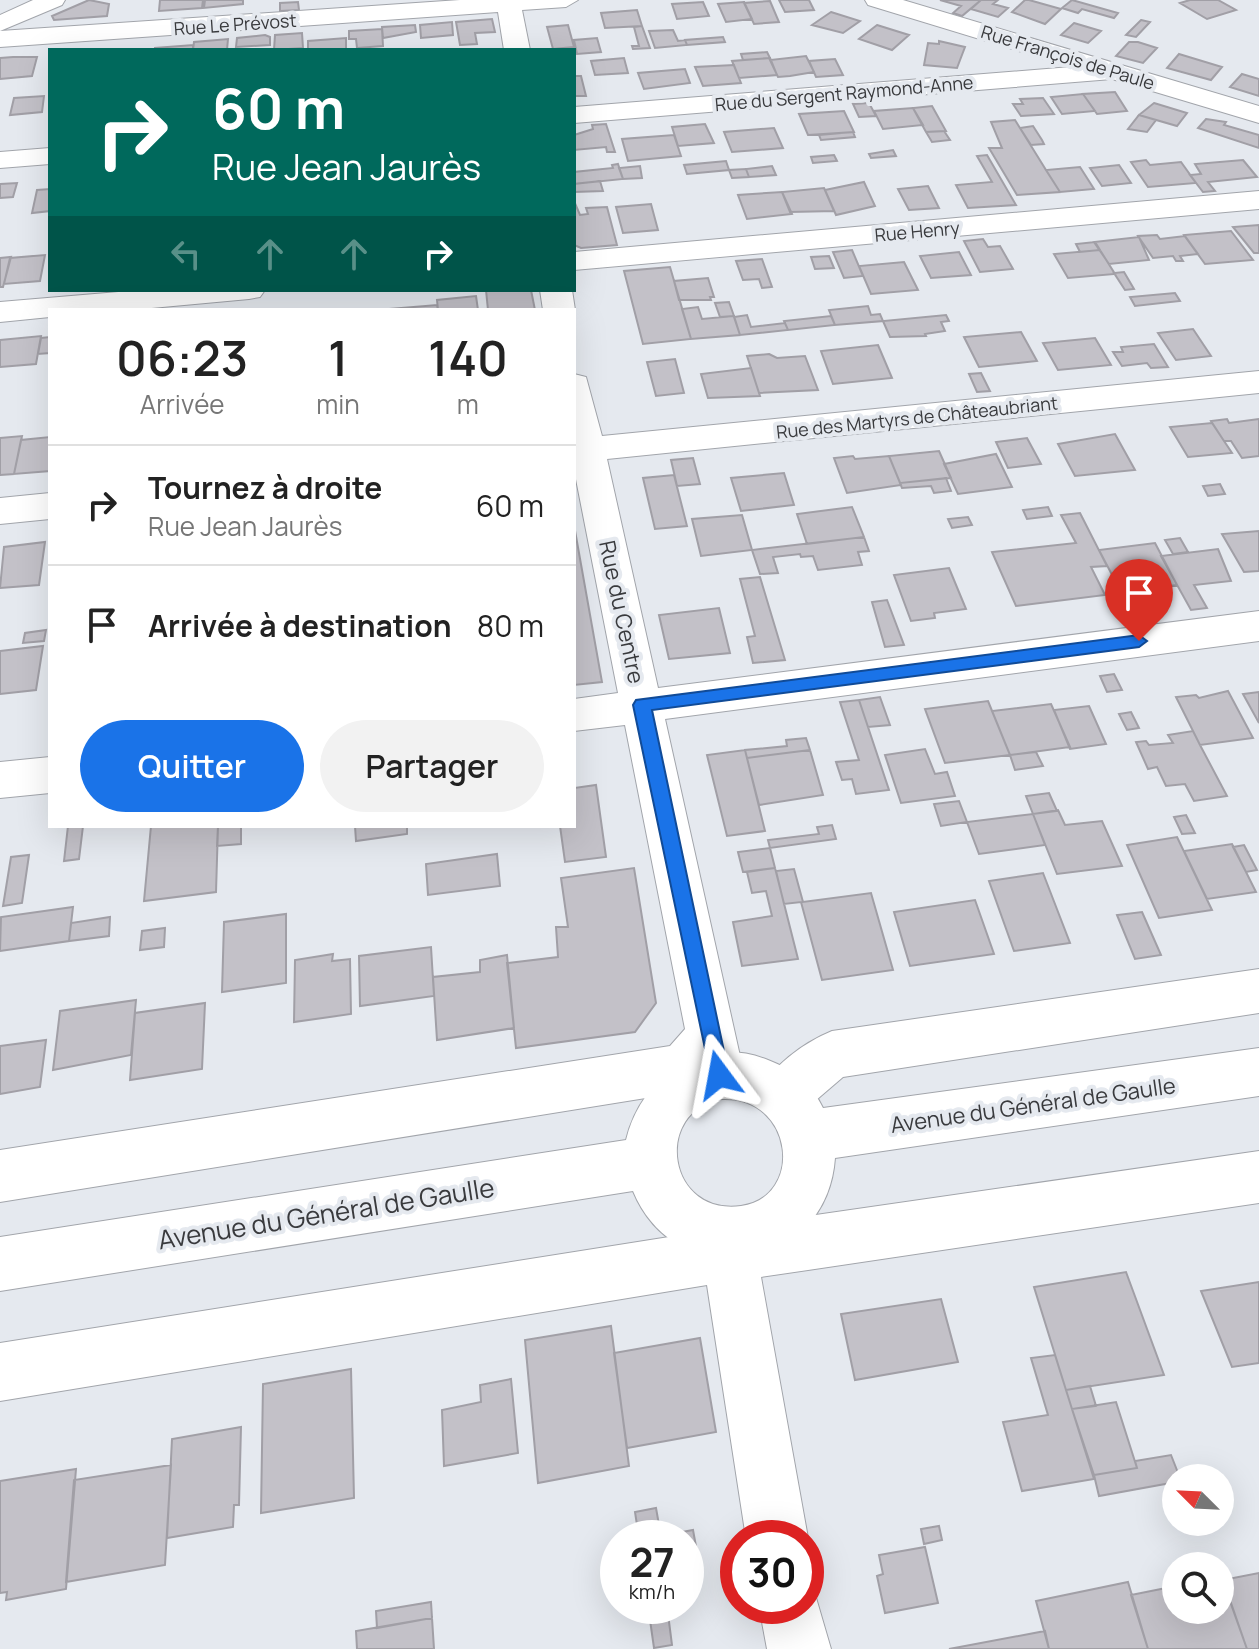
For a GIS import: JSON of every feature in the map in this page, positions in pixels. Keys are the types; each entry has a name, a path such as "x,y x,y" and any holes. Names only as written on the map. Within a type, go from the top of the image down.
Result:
{"street":[{"path":"0,24 53,0"},
{"name":"Rue Le Prévost","path":"0,39 566,0"},
{"name":"Rue François de Paule","path":"877,0 1259,115"},
{"path":"509,4 517,48"},
{"name":"Rue du Sergent Raymond-Anne","path":"576,115 1113,71"},
{"path":"0,160 48,156"},
{"name":"Rue Henry","path":"576,261 1259,200"},
{"path":"0,312 226,292"},
{"name":"Rue des Martyrs de Châteaubriant","path":"580,451 1259,382"},
{"name":"Rue du Centre","path":"576,407 580,451 642,705 715,1056"},
{"path":"0,511 48,506"},
{"path":"576,715 1259,626"},
{"path":"0,780 48,775"},
{"path":"795,1116 832,1055 1259,991"},
{"path":"715,1056 741,1075 763,1083 795,1116 810,1162 805,1187 791,1209 732,1244"},
{"path":"715,1056 659,1113 652,1137 651,1162 658,1187 674,1208 701,1228 732,1244"},
{"path":"0,1176 683,1068 715,1056"},
{"name":"Avenue du Général de Gaulle","path":"795,1116 1259,1072"},
{"name":"Avenue du Général de Gaulle","path":"0,1264 651,1162"},
{"path":"0,1372 732,1244 1259,1177"},
{"path":"732,1244 738,1313 774,1520"},
{"path":"794,1624 799,1649"}],"building":[{"path":"89,0 109,4 107,16 54,20 52,16"},
{"path":"160,0 203,0 202,8 159,11"},
{"path":"205,0 243,0 243,4 204,8"},
{"path":"779,0 809,0 814,10 785,12"},
{"path":"940,0 981,0 962,16 953,13 961,6"},
{"path":"981,0 998,0 993,4 1008,8 998,17 971,9"},
{"path":"1025,0 1061,9 1045,24 1012,12"},
{"path":"1072,0 1118,13 1114,18 1082,9 1078,13 1062,8"},
{"path":"1218,0 1236,10 1207,19 1180,3"},
{"path":"770,1 779,22 754,24 744,3"},
{"path":"298,2 299,10 280,11 280,3"},
{"path":"703,2 709,16 677,19 672,4"},
{"path":"744,2 752,19 726,22 718,4"},
{"path":"637,10 642,26 605,28 601,13"},
{"path":"831,12 860,21 843,33 812,25"},
{"path":"492,19 495,32 475,33 477,44 460,45 456,22"},
{"path":"1141,20 1150,22 1136,37 1126,35"},
{"path":"452,22 453,35 421,38 420,25"},
{"path":"1074,23 1101,31 1088,43 1061,35"},
{"path":"415,25 416,32 383,38 382,27"},
{"path":"568,25 574,47 553,48 547,27"},
{"path":"877,25 909,35 892,50 859,39"},
{"path":"642,26 650,48 633,49 632,46 639,46 634,27"},
{"path":"382,29 383,46 357,48 356,39 349,39 349,31"},
{"path":"673,30 678,41 685,40 687,45 655,48 649,31"},
{"path":"302,33 303,48 274,48 275,35"},
{"path":"270,37 270,45 236,47 237,38"},
{"path":"723,37 725,42 687,45 685,40"},
{"path":"346,38 346,48 308,48 308,41"},
{"path":"597,38 601,52 577,54 574,40"},
{"path":"228,39 227,48 193,48 194,42"},
{"path":"939,41 965,47 957,68 924,65 928,43 939,44"},
{"path":"1129,42 1157,48 1143,63 1116,56"},
{"path":"193,45 193,48 155,48"},
{"path":"767,52 770,58 743,60 741,54"},
{"path":"1179,54 1222,67 1211,80 1167,68"},
{"path":"806,56 814,72 790,76 778,77 770,60"},
{"path":"37,57 32,76 0,79 0,58"},
{"path":"624,58 628,73 595,75 591,61"},
{"path":"770,58 777,75 739,78 732,61"},
{"path":"835,59 843,75 816,77 809,61"},
{"path":"734,65 741,83 703,86 695,67"},
{"path":"685,69 690,83 644,89 638,73"},
{"path":"1242,74 1259,79 1259,96 1230,87"},
{"path":"576,76 581,76 586,96 576,96"},
{"path":"1115,92 1127,111 1097,114 1083,94"},
{"path":"1083,94 1095,111 1062,114 1051,97"},
{"path":"44,96 42,112 10,115 14,98"},
{"path":"1043,98 1054,114 1021,116 1013,104 1023,104 1020,99"},
{"path":"869,103 876,116 859,117 853,104"},
{"path":"1154,103 1187,113 1177,126 1139,115"},
{"path":"932,106 946,131 926,132 913,108"},
{"path":"913,108 923,125 883,129 874,111"},
{"path":"844,111 854,132 808,135 799,114"},
{"path":"1139,115 1156,120 1147,132 1128,129"},
{"path":"1206,119 1226,122 1224,125 1259,135 1259,148 1198,128"},
{"path":"1015,120 1060,192 1017,195 989,148 1002,148 991,122"},
{"path":"606,124 615,152 607,152 606,147 576,150 576,134 593,129 592,125"},
{"path":"705,124 714,143 678,146 672,127"},
{"path":"1033,126 1044,144 1031,145 1020,128"},
{"path":"774,128 783,148 732,152 724,132"},
{"path":"944,131 950,140 932,142 926,132"},
{"path":"853,132 855,137 821,140 819,135"},
{"path":"674,135 681,156 628,161 622,139"},
{"path":"893,150 896,156 871,158 869,154"},
{"path":"834,155 837,161 813,163 811,157"},
{"path":"987,155 1016,205 968,208 956,185 992,182 977,156"},
{"path":"1146,160 1150,165 1181,162 1196,183 1148,187 1131,162"},
{"path":"1243,160 1257,177 1208,182 1215,191 1203,192 1190,175 1201,174 1195,164"},
{"path":"726,161 729,170 687,174 684,165"},
{"path":"618,164 623,179 576,184 576,172 613,168 612,165"},
{"path":"1119,165 1131,183 1102,186 1090,168"},
{"path":"640,166 642,178 623,179 619,168"},
{"path":"772,166 776,175 749,177 746,169"},
{"path":"1080,167 1094,189 1060,192 1046,170"},
{"path":"746,169 749,177 732,178 729,170"},
{"path":"600,181 603,191 576,192 576,184"},
{"path":"864,182 875,206 836,215 825,190"},
{"path":"17,183 13,197 0,198 0,184"},
{"path":"928,186 939,208 909,210 898,189"},
{"path":"824,188 834,211 790,212 782,192"},
{"path":"48,189 48,211 32,213 37,190"},
{"path":"782,192 792,214 747,219 738,195"},
{"path":"651,204 658,230 623,233 616,207"},
{"path":"576,206 580,215 588,214 586,208 607,207 617,245 576,246"},
{"path":"1259,225 1259,253 1254,253 1233,227"},
{"path":"1231,231 1253,260 1205,264 1184,235"},
{"path":"1157,235 1160,239 1185,236 1198,254 1180,256 1183,261 1176,261 1173,256 1153,258 1138,236"},
{"path":"1139,237 1149,260 1109,264 1094,242"},
{"path":"983,239 988,247 1000,246 1013,269 980,272 964,241"},
{"path":"1095,242 1100,250 1080,252 1076,244"},
{"path":"852,250 863,276 844,278 833,252"},
{"path":"1100,250 1115,274 1068,278 1054,254"},
{"path":"959,252 971,275 931,278 920,256"},
{"path":"45,255 40,281 4,284 10,258"},
{"path":"829,256 834,268 815,269 811,257"},
{"path":"11,257 3,287 0,287 0,258"},
{"path":"762,259 772,287 762,288 759,279 743,280 736,261"},
{"path":"904,262 918,290 871,294 859,266"},
{"path":"670,267 691,339 643,344 624,271"},
{"path":"1124,272 1134,289 1125,290 1114,273"},
{"path":"708,278 714,297 710,297 711,300 679,300 674,281"},
{"path":"486,292 531,292 535,308 488,308"},
{"path":"1175,293 1180,301 1135,306 1130,297"},
{"path":"476,296 478,308 438,308 437,300"},
{"path":"729,302 734,316 720,317 715,303"},
{"path":"437,305 438,308 402,308"},
{"path":"868,306 871,315 880,314 883,321 835,325 829,310"},
{"path":"698,307 702,319 734,316 740,335 691,339 682,309"},
{"path":"747,315 751,327 785,323 788,330 740,335 734,317"},
{"path":"946,315 949,321 941,322 945,331 926,336 890,337 883,321"},
{"path":"831,316 835,325 788,330 784,321"},
{"path":"1193,329 1211,356 1176,360 1158,333"},
{"path":"1021,332 1037,361 979,367 964,337"},
{"path":"41,336 36,364 0,367 0,340"},
{"path":"48,337 48,353 38,354 41,338"},
{"path":"1095,338 1111,365 1058,370 1043,343"},
{"path":"1154,344 1168,367 1151,368 1147,363 1122,366 1113,352 1123,352 1121,347"},
{"path":"878,345 892,378 833,384 821,351"},
{"path":"769,354 777,358 805,356 818,390 759,393 747,356"},
{"path":"675,359 684,393 656,396 647,362"},
{"path":"751,368 760,396 708,398 701,374"},
{"path":"981,373 990,391 977,392 969,374"},
{"path":"1227,419 1229,423 1259,419 1259,456 1242,458 1231,441 1224,441 1211,421"},
{"path":"1212,423 1232,453 1188,457 1170,427"},
{"path":"1115,434 1135,470 1075,476 1058,444"},
{"path":"22,436 14,474 0,475 0,438"},
{"path":"48,437 48,471 14,474 21,440"},
{"path":"1027,438 1041,464 1008,468 996,442"},
{"path":"939,451 951,478 900,483 889,456"},
{"path":"996,454 1012,487 958,494 944,464"},
{"path":"853,456 855,459 889,456 901,485 847,493 834,458"},
{"path":"693,458 700,484 677,486 671,460"},
{"path":"784,473 794,505 741,511 731,478"},
{"path":"674,475 687,526 655,529 643,478"},
{"path":"946,478 951,491 934,493 931,486 902,488 900,483"},
{"path":"1220,484 1225,494 1208,496 1203,486"},
{"path":"852,507 864,537 807,544 797,514"},
{"path":"1048,507 1052,516 1027,519 1023,510"},
{"path":"1080,513 1107,566 1091,567 1105,595 1016,606 992,552 1076,543 1061,515"},
{"path":"742,515 752,550 701,556 692,519"},
{"path":"968,517 972,525 952,528 948,519"},
{"path":"1259,531 1259,571 1244,572 1222,534"},
{"path":"576,536 602,682 576,685"},
{"path":"864,537 869,551 858,552 862,565 818,570 813,556 801,557 800,554 773,557 778,573 760,574 752,550"},
{"path":"1180,538 1188,552 1173,554 1165,540"},
{"path":"45,542 39,585 0,588 4,547"},
{"path":"1155,543 1177,585 1121,592 1099,550"},
{"path":"1218,549 1231,581 1194,585 1207,608 1191,610 1161,556"},
{"path":"949,568 966,609 934,613 935,618 911,621 894,575"},
{"path":"760,577 785,660 753,663 747,637 755,636 740,579"},
{"path":"887,600 904,645 885,647 872,602"},
{"path":"719,608 730,653 669,659 659,615"},
{"path":"46,630 44,641 23,643 25,633"},
{"path":"43,646 36,690 0,694 0,651"},
{"path":"1114,674 1122,690 1107,692 1100,676"},
{"path":"1228,691 1253,738 1200,745 1176,697 1196,695 1199,698"},
{"path":"1259,692 1259,723 1243,694"},
{"path":"880,697 890,725 868,727 859,700"},
{"path":"859,700 889,790 856,794 852,779 842,780 836,762 859,760 840,702"},
{"path":"988,701 1010,755 945,763 925,709"},
{"path":"1051,704 1070,747 1010,755 992,711"},
{"path":"1089,706 1106,744 1070,749 1054,710"},
{"path":"1131,712 1139,728 1127,730 1119,714"},
{"path":"1193,731 1227,796 1194,801 1185,784 1166,786 1157,767 1148,769 1136,742 1146,741 1149,745 1173,743 1168,735"},
{"path":"806,738 810,750 747,758 745,750 787,746 786,740"},
{"path":"925,749 935,774 947,772 955,796 901,803 885,755"},
{"path":"745,750 765,831 727,836 707,755"},
{"path":"810,750 823,795 759,805 747,758"},
{"path":"1036,752 1043,766 1015,770 1010,755"},
{"path":"596,785 606,857 565,862 560,828 576,828 576,788"},
{"path":"1049,793 1057,811 1033,814 1026,796"},
{"path":"959,801 967,822 941,826 934,804"},
{"path":"1058,810 1065,825 1102,821 1122,866 1057,874 1033,814"},
{"path":"1033,814 1045,845 979,854 967,822"},
{"path":"1186,815 1195,833 1182,834 1174,817"},
{"path":"832,825 836,839 770,848 768,840 819,834 817,827"},
{"path":"68,828 83,828 79,859 64,861"},
{"path":"151,828 218,828 216,892 144,901"},
{"path":"218,828 241,828 241,844 217,846"},
{"path":"355,828 407,828 407,834 356,841"},
{"path":"1177,837 1212,910 1159,918 1127,845"},
{"path":"1232,844 1256,892 1207,899 1184,851"},
{"path":"1244,845 1257,870 1246,872 1233,847"},
{"path":"770,848 775,868 743,872 738,852"},
{"path":"497,854 500,886 428,895 426,864"},
{"path":"29,855 22,903 3,906 11,857"},
{"path":"634,868 656,1003 635,1032 516,1048 507,963 558,957 556,927 568,927 561,878"},
{"path":"775,868 798,959 742,966 733,922 772,916 766,891 752,893 747,872"},
{"path":"794,869 803,902 871,893 893,970 822,980 801,902 784,904 776,871"},
{"path":"1043,873 1070,943 1014,951 989,881"},
{"path":"975,900 994,954 910,966 894,912"},
{"path":"73,907 69,941 0,951 1,917"},
{"path":"1142,912 1161,955 1135,959 1117,915"},
{"path":"286,914 286,983 222,992 224,922"},
{"path":"110,917 109,936 69,941 71,923"},
{"path":"165,928 164,947 140,950 142,931"},
{"path":"431,947 434,996 360,1006 359,956"},
{"path":"333,954 332,961 350,959 351,1014 294,1022 295,960"},
{"path":"507,955 514,1028 437,1040 433,977 480,972 480,960"},
{"path":"136,1000 131,1055 53,1070 60,1011"},
{"path":"205,1003 202,1069 130,1080 135,1013"},
{"path":"46,1040 40,1087 0,1094 0,1046"},
{"path":"1126,1272 1164,1375 1066,1390 1034,1287"},
{"path":"1259,1282 1259,1363 1232,1367 1201,1291"},
{"path":"941,1299 958,1362 855,1380 841,1314"},
{"path":"611,1326 629,1466 538,1483 525,1340"},
{"path":"700,1338 716,1432 627,1448 614,1353"},
{"path":"1055,1355 1094,1479 1022,1491 1003,1422 1048,1415 1031,1358"},
{"path":"351,1369 354,1498 261,1513 263,1384"},
{"path":"511,1379 518,1453 444,1466 442,1410 481,1402 480,1385"},
{"path":"1090,1386 1096,1406 1072,1409 1066,1390"},
{"path":"1116,1402 1137,1468 1094,1475 1072,1409"},
{"path":"241,1427 239,1505 234,1505 233,1527 167,1538 172,1439"},
{"path":"1171,1455 1175,1464 1162,1464 1162,1485 1099,1496 1094,1475 1137,1468 1135,1461"},
{"path":"171,1465 165,1565 66,1582 74,1480"},
{"path":"76,1469 66,1589 6,1600 7,1592 0,1593 0,1481"},
{"path":"656,1508 658,1520 636,1520 635,1512"},
{"path":"939,1526 942,1540 924,1544 921,1529"},
{"path":"925,1547 938,1603 885,1613 877,1576 883,1574 879,1555"},
{"path":"1259,1573 1259,1649 1247,1649 1234,1612 1234,1578"},
{"path":"1128,1582 1148,1649 1049,1649 1036,1601"},
{"path":"1162,1589 1162,1624 1234,1624 1234,1612 1247,1649 1148,1649 1131,1595"},
{"path":"431,1602 432,1618 377,1628 376,1611"},
{"path":"432,1618 434,1649 357,1649 356,1631"},
{"path":"651,1624 669,1624 672,1645 654,1648"},
{"path":"1045,1631 1049,1649 949,1649"}],"route":[{"path":"719,1075 642,705 1139,641"}]}
